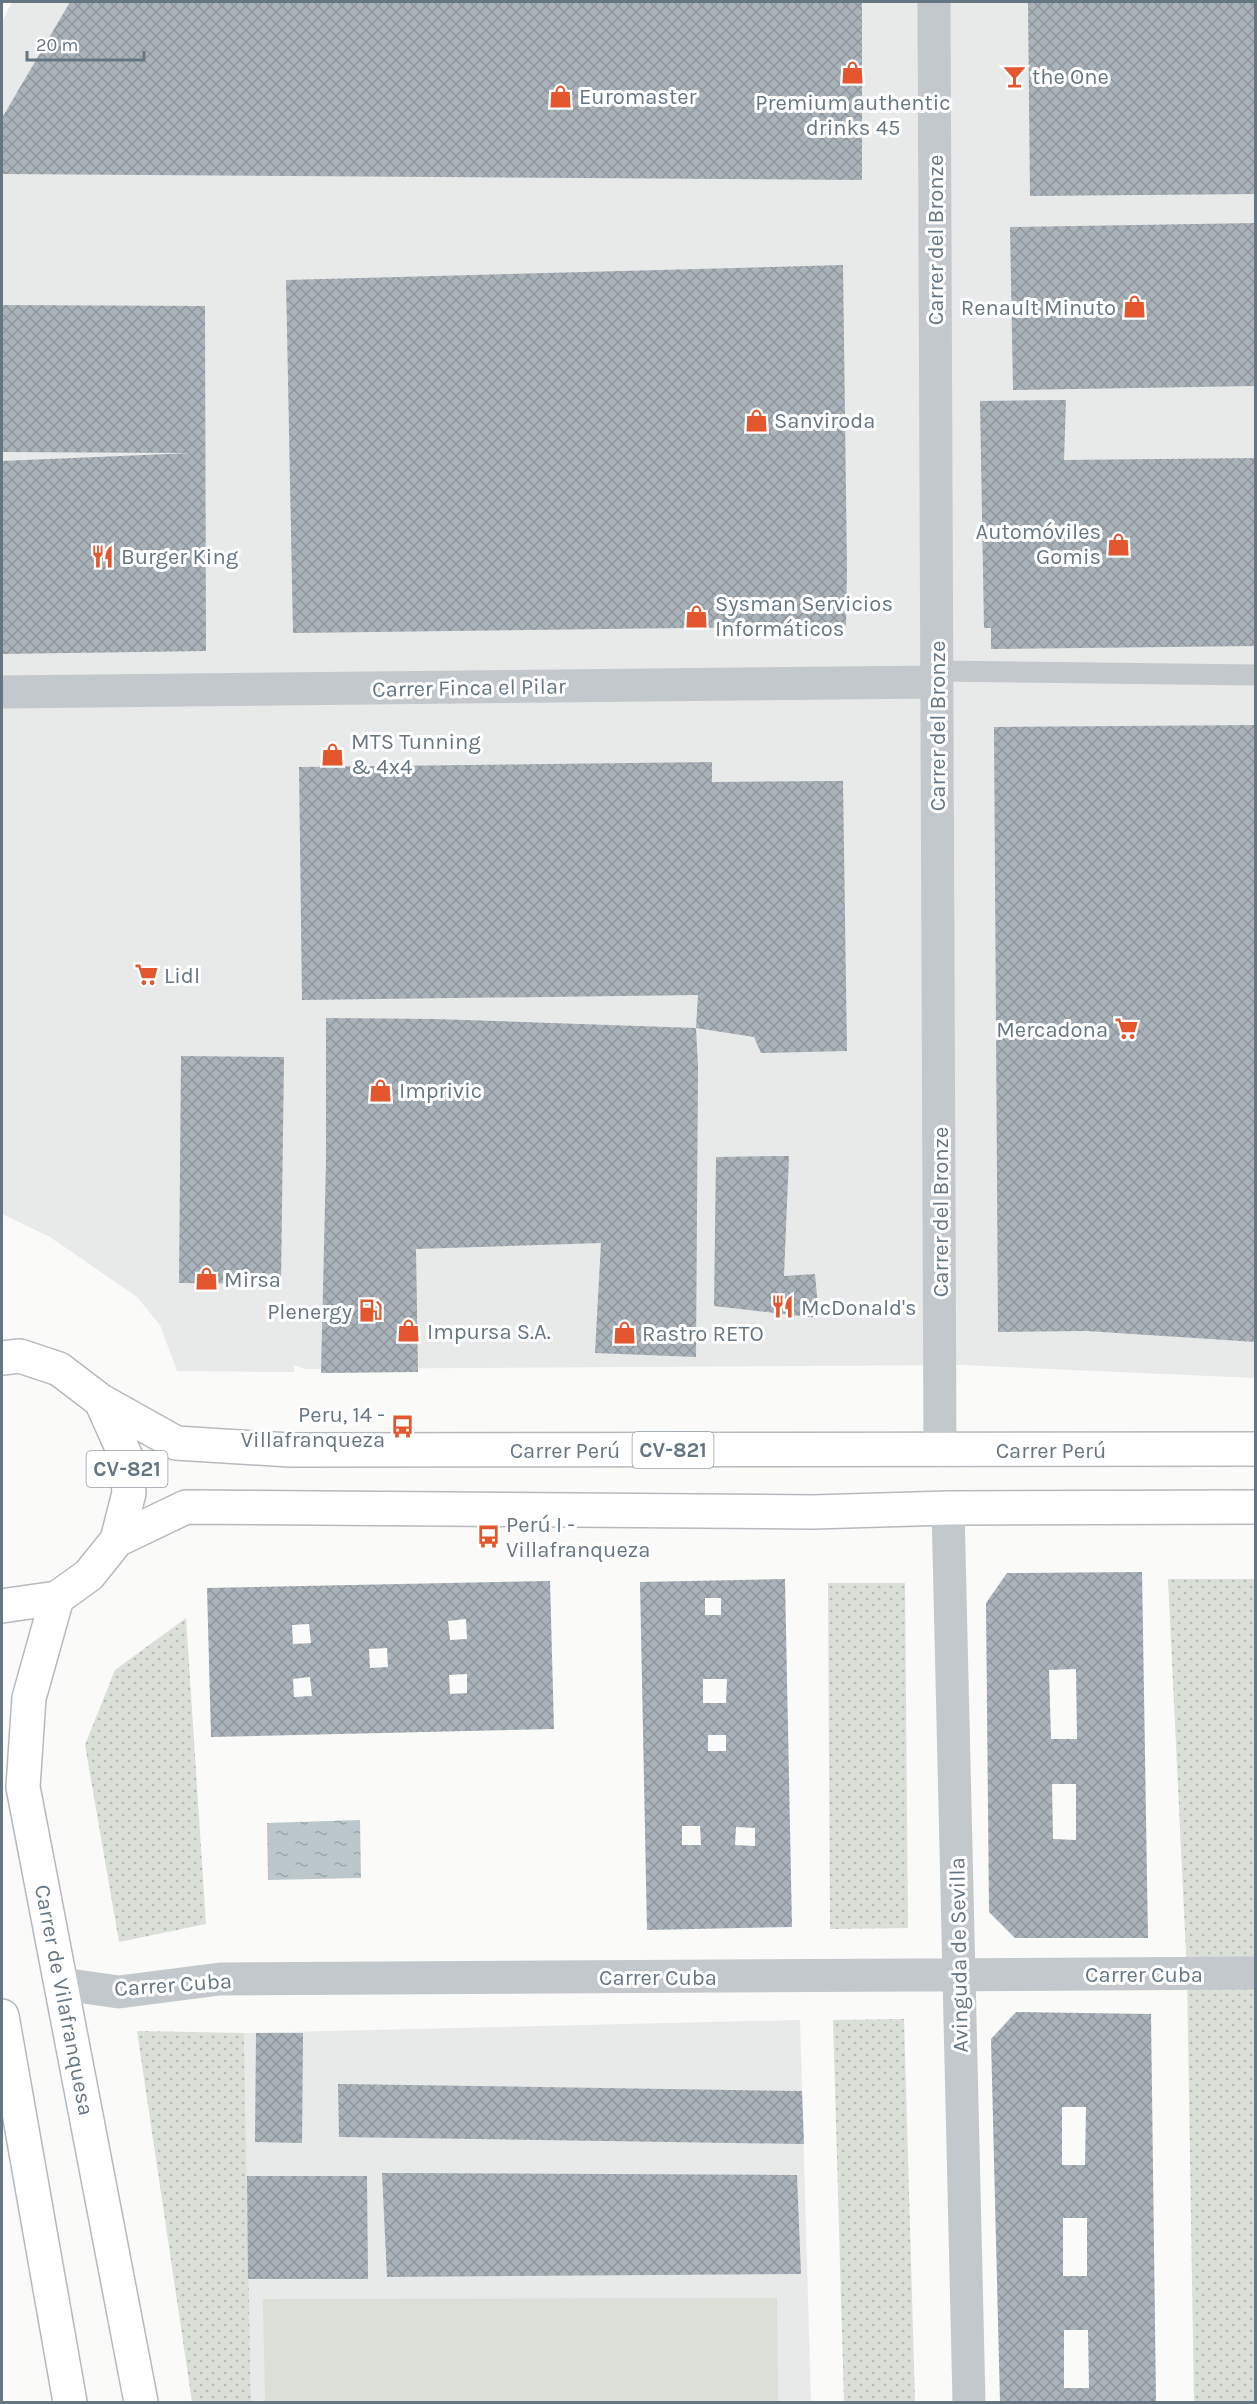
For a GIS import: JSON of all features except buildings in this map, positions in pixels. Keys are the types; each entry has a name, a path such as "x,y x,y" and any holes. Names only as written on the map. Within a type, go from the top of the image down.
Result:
{"main road":[{"name":"CV-821","path":"2,1358 20,1356 59,1369 101,1401 126,1457 129,1493 117,1540 89,1575 57,1598 2,1606"},
{"name":"Carrer Perú","path":"101,1401 176,1443 290,1450 1256,1449"},
{"name":"CV-821","path":"117,1540 186,1507 813,1512 948,1508 1256,1507"},
{"name":"Carrer de Vilafranquesa","path":"57,1598 29,1698 23,1786 141,2403"},
{"path":"2,2016 70,2403"}],"street":[{"name":"Carrer del Bronze","path":"934,2 940,1450"},
{"name":"Carrer Finca el Pilar","path":"2,692 937,676"},
{"name":"Avinguda de Sevilla","path":"948,1508 969,2403"},
{"name":"Carrer Cuba","path":"62,1984 119,1992 220,1979 1256,1973"}],"lane":[{"path":"937,676 1256,675"}],"shaded area":[{"path":"12,2 1255,2 1255,1378 961,1365 305,1369 294,1365 294,1372 177,1371 160,1325 137,1297 50,1237 2,1214 2,22"},
{"path":"1168,1579 1255,1579 1255,2402 1194,2402 1187,1973"},
{"path":"828,1583 905,1583 908,1928 830,1929"},
{"path":"186,1618 206,1924 119,1942 85,1745 115,1670"},
{"path":"904,2019 915,2402 844,2402 833,2020"},
{"path":"800,2020 811,2402 251,2402 244,2033"},
{"path":"137,2031 244,2033 251,2402 192,2402"},
{"path":"777,2298 778,2402 265,2402 263,2299"}],"water":[{"path":"360,1820 361,1878 268,1880 267,1823"}],"place":[{"name":"Premium authentic drinks 45","path":"853,73"},
{"name":"the One","path":"1014,76"},
{"name":"Euromaster","path":"561,96"},
{"name":"Renault Minuto","path":"1134,307"},
{"name":"Sanviroda","path":"756,420"},
{"name":"Automóviles Gomis","path":"1119,544"},
{"name":"Burger King","path":"103,556"},
{"name":"Sysman Servicios Informáticos","path":"697,616"},
{"name":"MTS Tunning & 4x4","path":"333,754"},
{"name":"Lidl","path":"146,975"},
{"name":"Mercadona","path":"1126,1029"},
{"name":"Imprivic","path":"381,1090"},
{"name":"Mirsa","path":"206,1279"},
{"name":"McDonald's","path":"783,1307"},
{"name":"Plenergy","path":"370,1311"},
{"name":"Impursa S.A.","path":"409,1331"},
{"name":"Rastro RETO","path":"624,1333"},
{"name":"Peru, 14 - Villafranqueza","path":"403,1427"},
{"name":"Perú I - Villafranqueza","path":"488,1537"}]}
